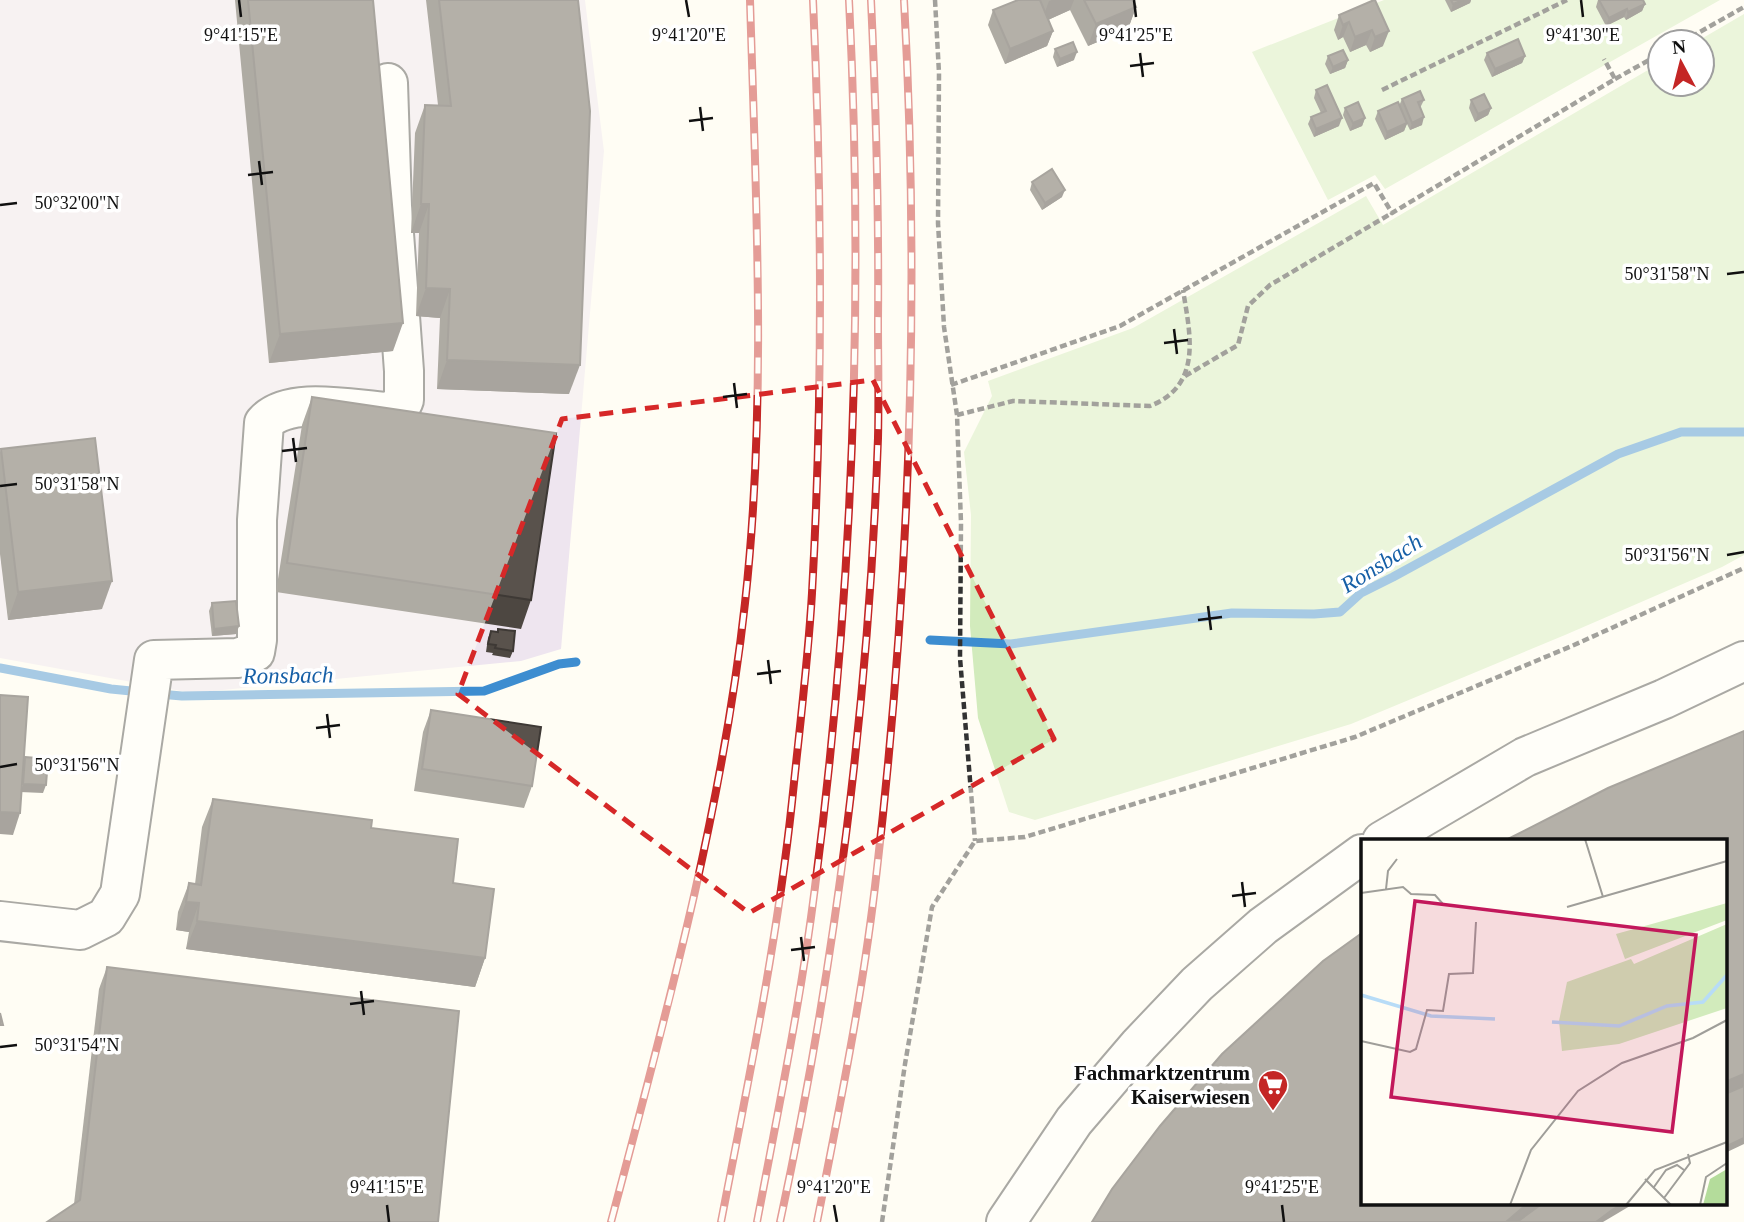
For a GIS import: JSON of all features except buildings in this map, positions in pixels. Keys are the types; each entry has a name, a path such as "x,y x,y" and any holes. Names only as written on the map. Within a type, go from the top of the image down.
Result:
{"street":[{"path":"0,921 80,930 106,917 120,894 154,660 238,658 255,652 257,520 264,423 274,414 291,407 387,412 401,406 404,400 392,206 388,83"},
{"path":"1385,839 1525,757 1664,699 1744,661"},
{"path":"1006,1222 1074,1121 1139,1045 1197,984 1263,926 1361,855"}],"path":[{"path":"882,1222 932,907 975,841 960,659 962,599 957,415 944,327 938,223 939,73 935,0"},
{"path":"1382,90 1567,0"},
{"path":"1707,28 1744,7"},
{"path":"1604,59 1615,79"},
{"path":"957,415 1013,401 1150,406 1163,401 1184,377 1238,345 1248,306 1270,285 1646,62"},
{"path":"951,385 1120,326 1374,183 1392,213"},
{"path":"1183,290 1191,348 1184,377"},
{"path":"975,841 1025,837 1354,737 1574,645 1744,568"}],"highlighted area":[{"path":"873,380 1054,739 749,913 458,694 562,419"}],"shaded area":[{"path":"0,0 585,0 604,151 561,649 521,661 192,693 0,658"}],"green space":[{"path":"1384,0 1720,0 1670,28 1646,28 1646,42 1385,189 1375,175 1328,200 1252,52"},
{"path":"1744,14 1744,555 1565,635 1351,724 1035,820 1009,812 978,718 970,626 971,515 964,452 992,396 988,381 1133,328 1366,196 1383,225 1646,71 1646,98 1716,98 1716,30"}],"waterway":[{"name":"Ronsbach","path":"930,640 1011,644 1232,613 1340,612 1361,593 1618,454 1681,432 1744,432"},
{"name":"Ronsbach","path":"159,694 182,696 484,691 559,664 576,662"},
{"name":"Ronsbach","path":"0,668 141,692"}],"railway":[{"path":"611,1222 671,992 707,837 735,682 745,603 752,528 758,377 757,226 750,0"},
{"path":"721,1222 761,1013 786,855 810,619 816,519 820,296 813,0"},
{"path":"757,1222 803,971 828,777 838,666 852,444 855,333 849,0"},
{"path":"780,1222 800,1126 833,931 858,734 867,635 878,438 878,201 871,0"},
{"path":"817,1222 865,958 877,869 897,652 909,435 911,326 909,109 904,0"}],"place":[{"name":"Fachmarktzentrum Kaiserwiesen","path":"1273,1112"}]}
